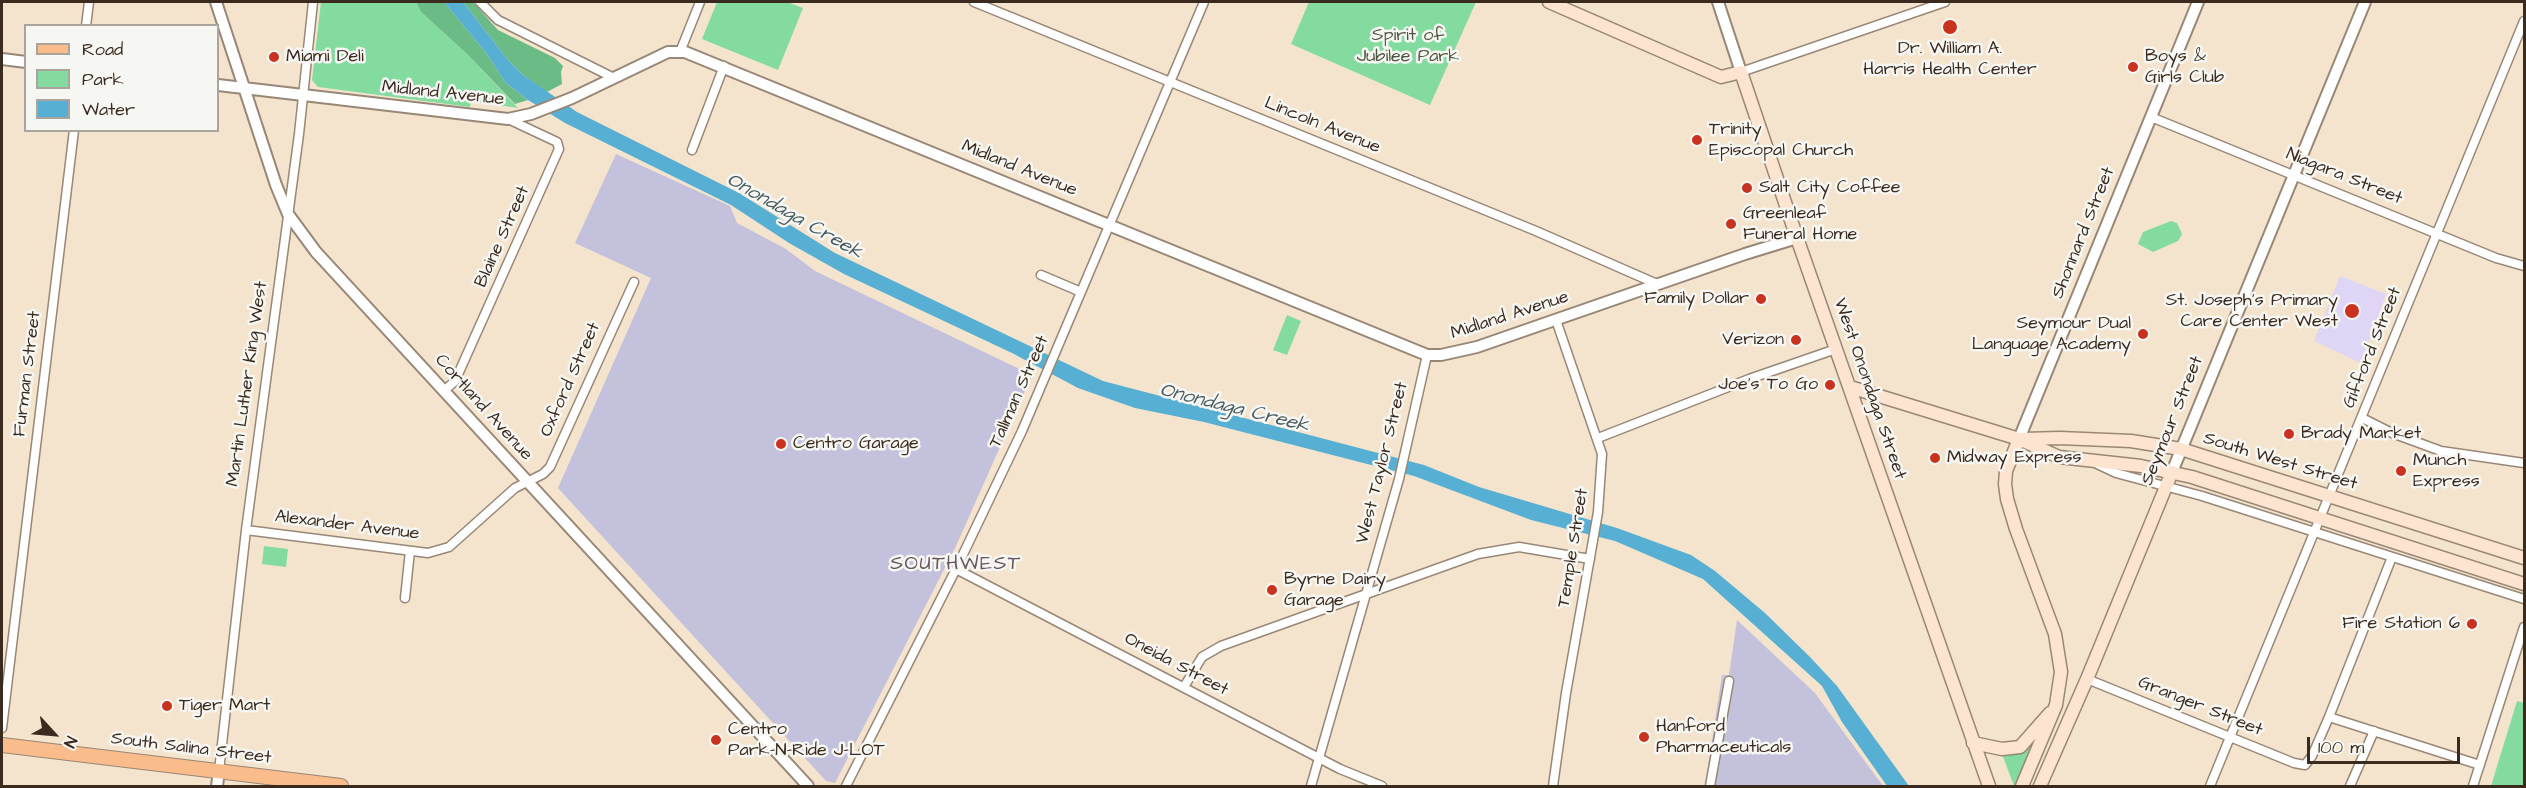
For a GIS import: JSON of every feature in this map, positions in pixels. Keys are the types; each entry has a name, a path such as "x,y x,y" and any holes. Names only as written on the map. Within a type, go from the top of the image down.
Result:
{"main road":[{"path":"1549,2 1721,77 1741,72"},
{"name":"West Onondaga Street","path":"1741,72 1989,786"},
{"name":"South West Street","path":"1850,387 2019,439 2059,457 2141,466 2172,472 2321,517 2524,584"},
{"name":"South West Street","path":"2019,439 2131,441 2181,449 2524,558"},
{"name":"Shonnard Street","path":"2019,439 2010,459 2005,483 2016,529 2055,634 2061,672 2056,705 2022,786"},
{"name":"Seymour Street","path":"2040,786 2087,679 2172,472"},
{"path":"1973,743 2002,749 2019,747 2056,705"},
{"name":"South Salina Street","path":"2,745 340,786"}],"street":[{"path":"86,24 89,2"},
{"name":"Cortland Avenue","path":"216,2 288,214 316,252 808,786"},
{"name":"Martin Luther King West","path":"219,771 246,530 288,214 313,2"},
{"path":"480,2 498,20 612,77"},
{"path":"680,52 700,2"},
{"name":"Lincoln Avenue","path":"974,2 1536,231 1657,284"},
{"name":"Tallman Street","path":"846,786 956,569 1046,377 1204,2"},
{"name":"West Onondaga Street","path":"1718,2 1741,72"},
{"path":"1741,72 1945,2"},
{"name":"Shonnard Street","path":"2019,439 2198,2"},
{"name":"Seymour Street","path":"2172,472 2365,2"},
{"name":"Gifford Street","path":"2210,786 2524,21"},
{"name":"Midland Avenue","path":"219,84 508,119 531,114 572,98 668,52 694,55 1427,355 1441,355 1477,347 1797,238"},
{"path":"2,59 24,62"},
{"path":"692,150 724,66"},
{"name":"Niagara Street","path":"2151,117 2496,258 2524,266"},
{"name":"Blaine Street","path":"444,390 456,381 559,149 557,142 508,119"},
{"name":"Furman Street","path":"2,729 74,132"},
{"path":"1041,275 1081,292"},
{"name":"Oxford Street","path":"528,482 543,474 550,467 634,282"},
{"name":"Temple Street","path":"1554,786 1566,693 1598,512 1602,454 1556,320"},
{"path":"1598,438 1749,379 1836,349"},
{"name":"West Taylor Street","path":"1311,786 1399,479 1427,355"},
{"path":"2362,418 2392,433 2441,452 2524,462"},
{"name":"South West Street","path":"2091,462 2116,473 2315,532 2524,599"},
{"name":"Alexander Avenue","path":"246,530 428,553 449,547 515,488 528,482"},
{"path":"1184,687 1202,657 1208,652 1478,554 1498,549 1536,549 1590,559"},
{"path":"405,598 410,551"},
{"path":"2392,556 2329,717 2480,765"},
{"name":"Oneida Street","path":"956,569 1319,758 1382,786"},
{"path":"2473,786 2524,627"},
{"name":"Granger Street","path":"2087,679 2301,766 2312,756 2329,717"},
{"path":"1710,786 1730,681"},
{"path":"2350,786 2374,731"},
{"path":"217,786 219,771"}],"shaded area":[{"path":"616,154 730,206 737,223 786,249 815,271 1032,375 956,546 835,783 826,781 558,488 651,278 575,243"},
{"name":"St. Joseph's Primary Care Center West","path":"2340,276 2386,294 2361,363 2314,341"},
{"path":"1737,620 1815,693 1883,786 1705,786 1722,675 1729,675"}],"green space":[{"path":"321,2 416,2 421,12 467,54 518,108 471,101 470,107 318,87 312,80"},
{"path":"416,2 444,2 487,54 505,82 528,100 515,104 467,54 421,12"},
{"path":"463,2 473,2 498,30 555,58 563,66 562,84 547,92 523,75 508,60"},
{"path":"717,2 787,2 803,8 778,70 702,39"},
{"name":"Spirit of Jubilee Park","path":"1309,2 1476,2 1430,105 1291,44"},
{"path":"2171,221 2177,223 2182,234 2178,241 2153,252 2138,244 2143,232"},
{"path":"1287,315 1301,321 1287,355 1273,350"},
{"path":"264,546 288,549 286,567 262,564"},
{"path":"2517,701 2524,703 2524,786 2491,786"},
{"path":"2032,744 2017,786 2014,786 2002,754 2020,752"}],"water":[{"path":"444,2 463,2 508,60 523,75 577,112 739,193 835,253 1103,381 1424,465 1479,487 1617,528 1691,555 1715,571 1765,613 1810,657 1837,686 1909,786 1887,786 1842,722 1822,686 1703,579 1615,541 1531,520 1414,476 1204,422 1135,408 1078,388 1012,353 844,274 789,243 731,205 565,123 528,100 505,82 487,54"}],"place":[{"name":"Dr. William A. Harris Health Center","path":"1950,27"},
{"name":"Miami Deli","path":"274,57"},
{"name":"Boys & Girls Club","path":"2133,67"},
{"name":"Trinity Episcopal Church","path":"1697,140"},
{"name":"Salt City Coffee","path":"1747,188"},
{"name":"Greenleaf Funeral Home","path":"1731,224"},
{"name":"Family Dollar","path":"1761,299"},
{"name":"St. Joseph's Primary Care Center West","path":"2352,311"},
{"name":"Seymour Dual Language Academy","path":"2143,334"},
{"name":"Verizon","path":"1796,340"},
{"name":"Joe's To Go","path":"1830,385"},
{"name":"Brady Market","path":"2289,434"},
{"name":"Centro Garage","path":"781,444"},
{"name":"Midway Express","path":"1935,458"},
{"name":"Munch Express","path":"2401,471"},
{"name":"Byrne Dairy Garage","path":"1272,590"},
{"name":"Fire Station 6","path":"2472,624"},
{"name":"Tiger Mart","path":"167,706"},
{"name":"Hanford Pharmaceuticals","path":"1644,737"},
{"name":"Centro Park-N-Ride J-LOT","path":"716,740"}],"district":[{"name":"SOUTHWEST","path":"956,565"}],"water label":[{"name":"Onondaga Creek","path":"794,217"},
{"name":"Onondaga Creek","path":"1234,409"}]}
